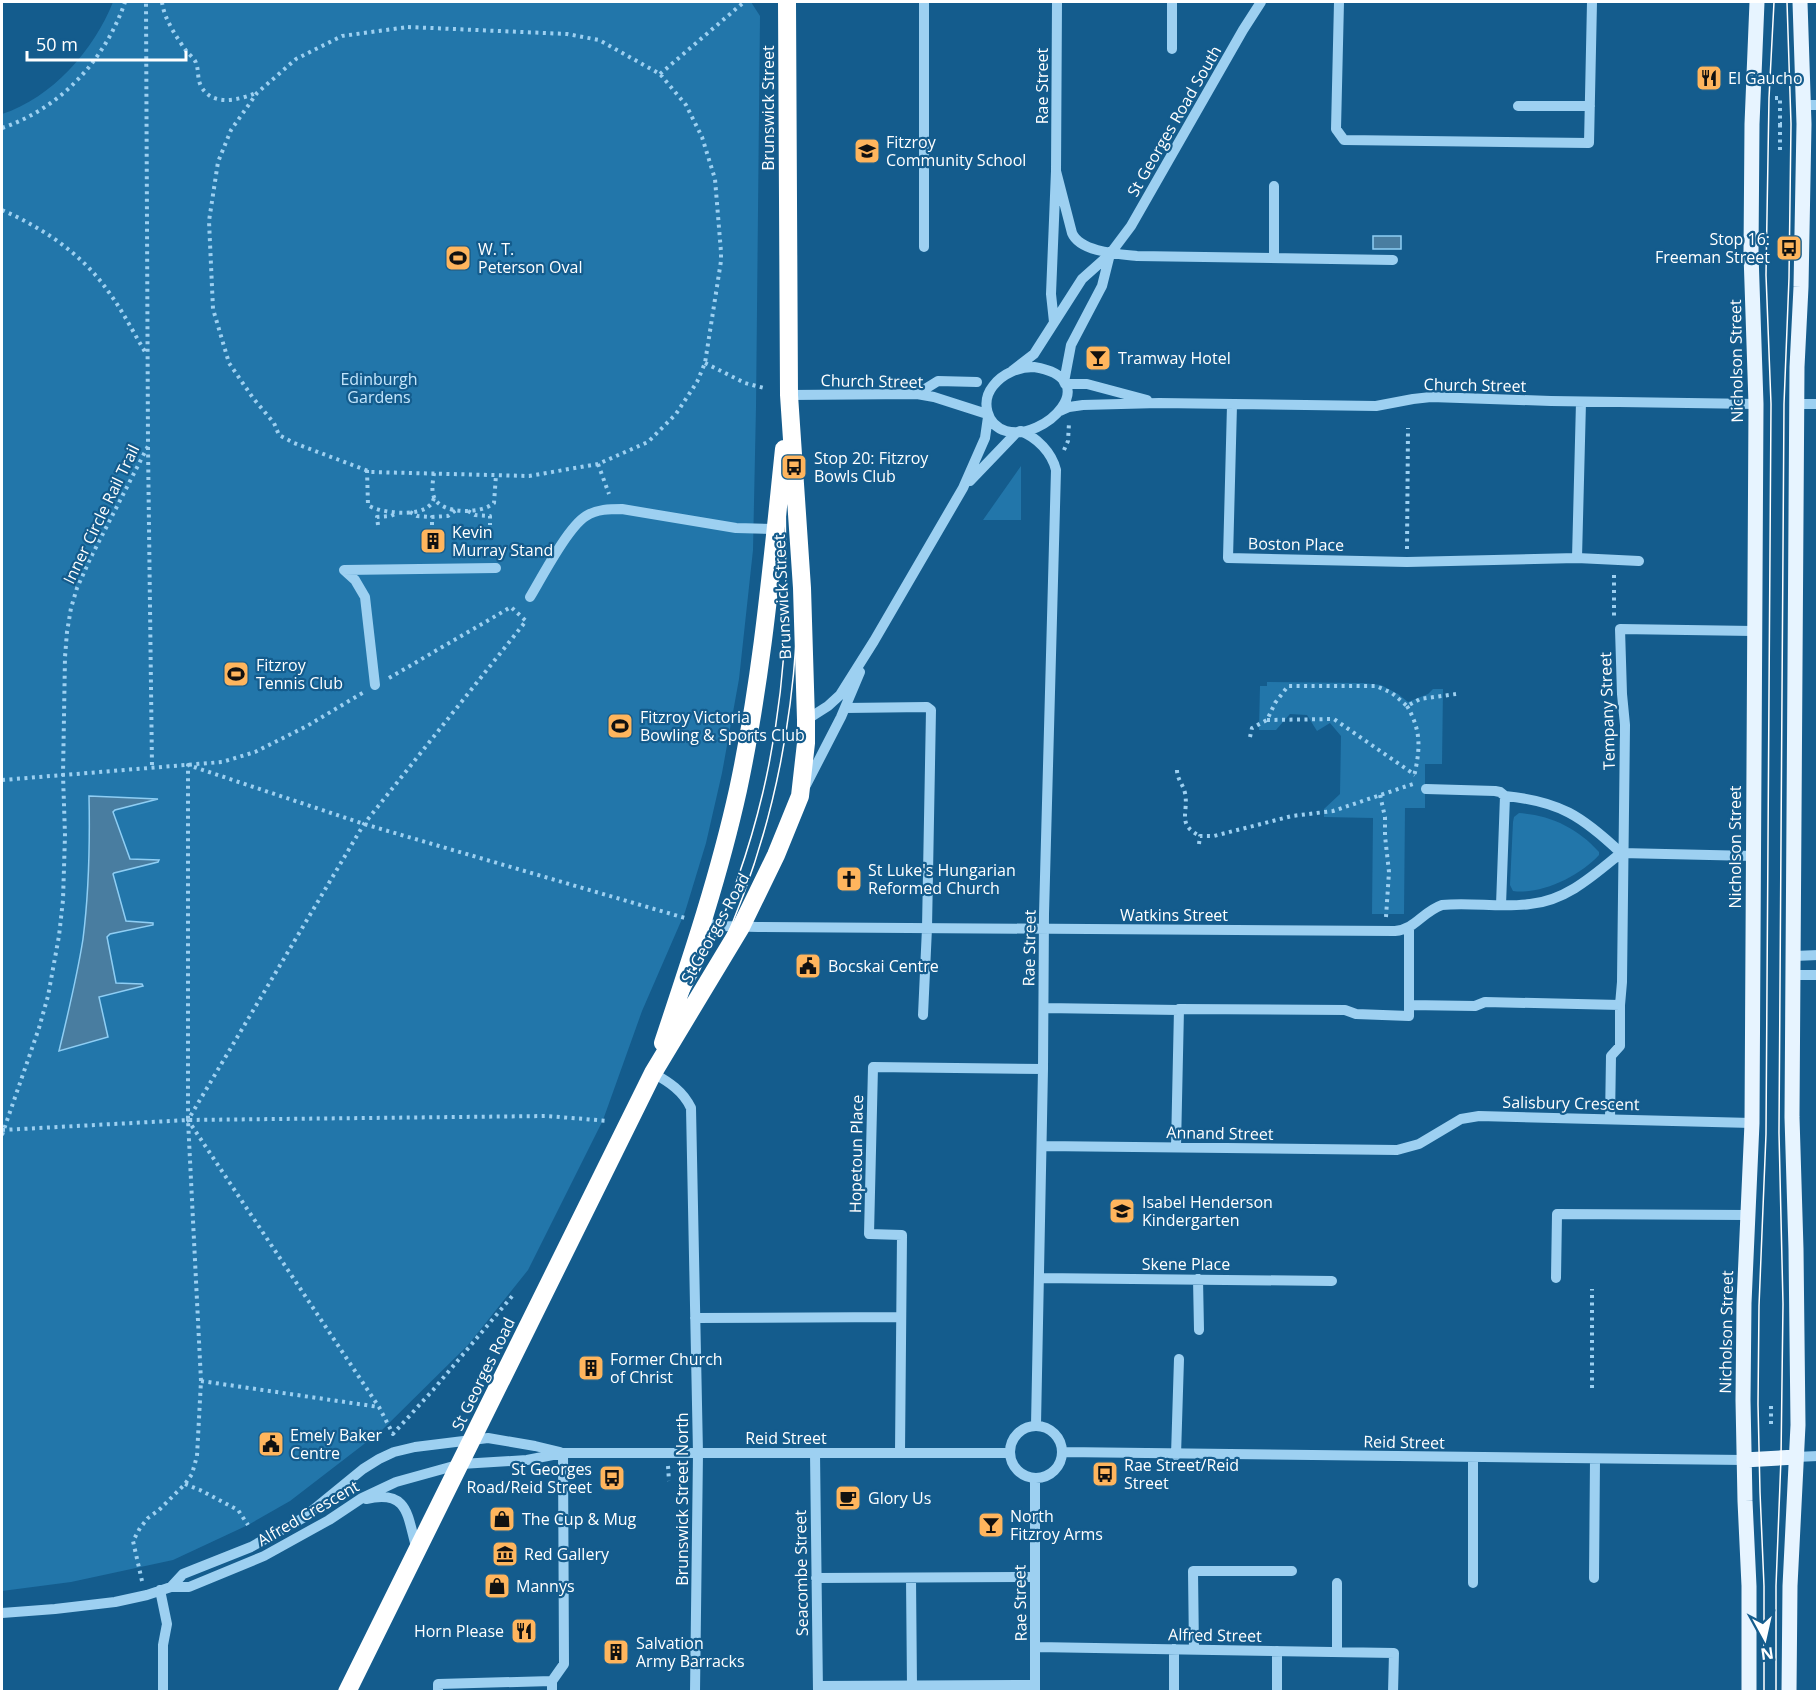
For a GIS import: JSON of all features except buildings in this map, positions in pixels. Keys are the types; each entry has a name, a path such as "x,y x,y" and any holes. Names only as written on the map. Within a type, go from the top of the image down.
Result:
{"highway":[{"name":"Brunswick Street","path":"787,2 789,395 802,588 806,720 806,754 800,796"},
{"name":"Brunswick Street","path":"738,791 759,671 789,395"},
{"name":"St Georges Road","path":"653,1073 703,923 738,791"},
{"name":"St Georges Road","path":"347,1692 653,1073 741,927 776,855 800,796"}],"main road":[{"name":"Nicholson Street","path":"1749,1692 1743,1325 1752,1123 1756,404 1751,254 1752,124 1757,2"},
{"path":"1789,1692 1798,1331 1792,1117 1797,404 1811,105 1800,2"},
{"path":"1744,1460 1796,1457"}],"street":[{"path":"924,2 924,247"},
{"name":"Rae Street","path":"1054,322 1051,294 1056,171 1057,2"},
{"path":"1172,2 1172,49"},
{"name":"St Georges Road South","path":"1012,372 1034,354 1082,279 1110,254 1134,220 1261,2"},
{"path":"1339,2 1336,129 1344,140 1589,143 1592,2"},
{"path":"1518,106 1590,106"},
{"name":"Rae Street","path":"1056,171 1071,233 1075,240 1110,254"},
{"path":"1274,186 1274,258"},
{"path":"1110,254 1393,260"},
{"name":"St Georges Road South","path":"1065,383 1071,345 1102,286 1110,254"},
{"path":"806,720 840,695 963,488 986,438 987,400 991,389 1000,379 1023,368 1039,368 1057,374 1065,383 1067,398 1060,411 1050,420 1032,428 1009,432 1002,429 988,416"},
{"path":"917,394 938,381 977,382"},
{"name":"Church Street","path":"1065,383 1088,384 1159,403"},
{"name":"Church Street","path":"789,395 917,394 934,397 988,416"},
{"name":"Church Street","path":"1060,411 1083,405 1159,403 1376,406 1431,398 1756,404"},
{"path":"1577,558 1581,402"},
{"path":"1797,404 1818,404"},
{"name":"Boston Place","path":"1232,405 1228,558 1407,562 1577,558 1639,561"},
{"path":"1019,431 1040,443 1053,461 1056,470"},
{"path":"963,488 1019,431"},
{"name":"Rae Street","path":"1036,1425 1044,929 1056,470"},
{"path":"530,597 574,527 586,515 604,509 736,528 776,529"},
{"path":"375,686 365,597 355,580 344,570 496,568"},
{"name":"Tempany Street","path":"1622,853 1625,726 1620,629 1753,631"},
{"path":"800,796 845,708 874,641"},
{"path":"845,708 927,707 931,710 923,1015"},
{"path":"1423,786 1495,791 1504,796 1535,800 1568,812 1591,825 1622,853 1620,1046 1611,1056 1610,1119"},
{"path":"1501,905 1504,796"},
{"path":"1044,1008 1345,1010 1356,1014 1409,1016 1409,928 1439,906 1531,904 1558,896 1584,883 1622,853 1754,856"},
{"name":"Watkins Street","path":"703,923 741,927 1372,932 1402,931 1409,928"},
{"path":"1794,956 1818,956"},
{"path":"1794,975 1818,975"},
{"path":"1409,1005 1475,1006 1485,1002 1620,1005"},
{"path":"1176,1148 1179,1010"},
{"name":"Hopetoun Place","path":"900,1453 902,1235 869,1234 873,1067 1043,1069"},
{"name":"Brunswick Street North","path":"653,1073 676,1087 685,1096 691,1108 698,1453 695,1692"},
{"name":"Salisbury Crescent","path":"1397,1150 1419,1144 1461,1119 1479,1116 1752,1123"},
{"name":"Annand Street","path":"1042,1146 1397,1150"},
{"path":"1556,1278 1557,1214 1747,1215"},
{"name":"Skene Place","path":"1039,1278 1332,1281"},
{"path":"1198,1279 1199,1330"},
{"path":"695,1318 901,1317"},
{"path":"1176,1455 1179,1359"},
{"path":"1036,1425 1054,1432 1063,1452 1062,1461 1057,1469 1041,1479 1026,1477 1018,1472 1010,1454 1015,1436 1022,1430 1036,1425"},
{"name":"Reid Street","path":"473,1439 492,1438 562,1453"},
{"name":"Alfred Crescent","path":"166,1589 183,1574 251,1547 303,1518 354,1476 379,1459 408,1448 473,1439"},
{"name":"Reid Street","path":"1063,1452 1744,1460"},
{"path":"438,1692 438,1684 552,1686 564,1664 562,1453"},
{"name":"Reid Street","path":"460,1464 527,1460 562,1453 1010,1454"},
{"name":"Seacombe Street","path":"815,1453 818,1689"},
{"path":"1796,1457 1818,1456"},
{"path":"1473,1458 1473,1583"},
{"path":"1594,1578 1595,1459"},
{"name":"Alfred Crescent","path":"2,1613 124,1600 166,1589 198,1584 264,1556 381,1488 460,1464"},
{"name":"Rae Street","path":"1035,1479 1035,1688"},
{"path":"351,1504 382,1497 404,1505 417,1550"},
{"path":"1194,1650 1193,1571 1292,1571"},
{"path":"816,1578 1034,1577"},
{"path":"911,1578 917,1688"},
{"path":"1337,1583 1337,1652"},
{"path":"163,1692 163,1644 167,1624 166,1589"},
{"name":"Alfred Street","path":"1036,1647 1394,1653 1393,1692"},
{"path":"1174,1649 1174,1692"},
{"path":"1277,1651 1277,1692"},
{"path":"818,1689 1035,1688"}],"path":[{"path":"2,128 31,116 75,83 88,70 109,39 126,2"},
{"name":"Inner Circle Rail Trail","path":"2,1135 39,1028 54,967 63,889 65,657 71,609 77,588 91,557 148,446 146,2"},
{"path":"162,2 169,22 197,64 199,80 205,91 221,100 230,101 257,93"},
{"path":"660,74 744,2"},
{"path":"408,27 567,34 600,40 660,74 686,105 702,137 715,179 722,252 705,363 697,382 676,414 648,442 598,464 529,476 371,471 294,443 279,435 274,423 253,398 229,363 213,309 209,220 218,162 231,130 257,93 296,59 342,36 408,27"},
{"path":"1775,98 1780,98 1780,150"},
{"path":"1780,124 1785,124"},
{"path":"2,210 32,225 76,254 108,290 147,356"},
{"path":"705,363 745,383 764,388"},
{"path":"1056,470 1068,441 1068,419 1060,411"},
{"path":"1407,562 1408,428"},
{"path":"148,446 152,767"},
{"path":"598,464 614,509"},
{"path":"367,470 368,505 373,508 399,512 422,510 429,506 434,498 434,473"},
{"path":"434,498 445,508 456,510 489,508 494,503 496,475"},
{"path":"409,512 417,516 432,517 448,516 456,510"},
{"path":"467,510 475,515 490,516 490,525"},
{"path":"378,525 377,517 392,516 399,512"},
{"path":"432,517 432,525"},
{"path":"1613,559 1614,620"},
{"path":"2,780 222,762 255,752 307,726 511,607 526,621 364,824 188,1120"},
{"path":"1267,720 1275,703 1288,686 1376,686 1392,693 1407,706 1418,732 1419,754 1413,784"},
{"path":"1407,706 1420,699 1456,694"},
{"path":"1251,737 1252,728 1267,720 1334,719 1415,775"},
{"path":"188,765 364,824 703,923"},
{"path":"147,1595 138,1568 133,1541 148,1518 185,1485 192,1474 197,1456 201,1381 188,1120 188,765"},
{"path":"1177,770 1177,776 1185,793 1185,823 1200,836 1214,836 1292,816 1333,811 1413,784 1423,786"},
{"path":"1380,795 1385,817 1389,872 1386,917"},
{"path":"1199,844 1200,836"},
{"path":"3,1130 188,1120 547,1116 603,1120 627,1125"},
{"path":"188,1120 379,1407 393,1434 514,1294"},
{"path":"1592,1289 1592,1388"},
{"path":"201,1381 379,1407"},
{"path":"1771,1406 1771,1425"},
{"path":"185,1485 200,1490 238,1510 248,1525"}],"green space":[{"name":"Edinburgh Gardens","path":"113,2 751,2 760,16 753,550 739,679 722,773 706,843 685,912 642,1011 603,1120 528,1270 468,1345 381,1431 290,1501 248,1525 173,1560 71,1582 2,1591 2,114 38,96 69,70 95,38"},
{"path":"1021,466 1021,520 983,520"},
{"path":"1267,682 1381,685 1408,702 1428,694 1433,689 1443,689 1442,764 1425,764 1425,808 1405,808 1404,914 1372,914 1373,818 1324,817 1324,809 1340,794 1341,736 1330,723 1317,731 1307,715 1290,714 1276,730 1259,730 1260,686 1267,686"},
{"path":"1519,813 1563,824 1582,836 1599,852 1599,855 1571,877 1548,887 1513,891 1510,885 1513,822 1514,817"}],"shaded area":[{"path":"1373,236 1401,236 1401,249 1373,249"},
{"path":"89,796 158,799 113,812 130,859 159,860 113,874 126,921 153,923 153,925 110,934 107,937 116,983 142,984 143,986 99,997 108,1037 59,1051 83,939 89,868"}],"tram line":[{"path":"342,1692 704,961 738,877 763,794 778,707 786,617 782,2"},
{"path":"353,1692 719,954 749,879 772,802 787,723 796,643 792,2"},
{"path":"1764,1692 1764,1586 1758,1404 1759,1306 1766,1134 1771,404 1766,275 1769,98 1774,2"},
{"path":"1776,1692 1776,1586 1781,1458 1783,1304 1779,1133 1784,404 1789,278 1791,124 1787,2"}],"place":[{"name":"El Gaucho","path":"1709,78"},
{"name":"Fitzroy Community School","path":"867,151"},
{"name":"Stop 16: Freeman Street","path":"1789,248"},
{"name":"W. T. Peterson Oval","path":"458,258"},
{"name":"Tramway Hotel","path":"1098,358"},
{"name":"Stop 20: Fitzroy Bowls Club","path":"794,467"},
{"name":"Kevin Murray Stand","path":"433,541"},
{"name":"Fitzroy Tennis Club","path":"236,674"},
{"name":"Fitzroy Victoria Bowling & Sports Club","path":"620,726"},
{"name":"St Luke's Hungarian Reformed Church","path":"849,879"},
{"name":"Bocskai Centre","path":"808,966"},
{"name":"Isabel Henderson Kindergarten","path":"1122,1211"},
{"name":"Former Church of Christ","path":"591,1368"},
{"name":"Emely Baker Centre","path":"271,1444"},
{"name":"Rae Street/Reid Street","path":"1105,1474"},
{"name":"St Georges Road/Reid Street","path":"612,1478"},
{"name":"Glory Us","path":"848,1498"},
{"name":"The Cup & Mug","path":"502,1519"},
{"name":"North Fitzroy Arms","path":"991,1525"},
{"name":"Red Gallery","path":"505,1554"},
{"name":"Mannys","path":"497,1586"},
{"name":"Horn Please","path":"524,1631"},
{"name":"Salvation Army Barracks","path":"616,1652"}]}
